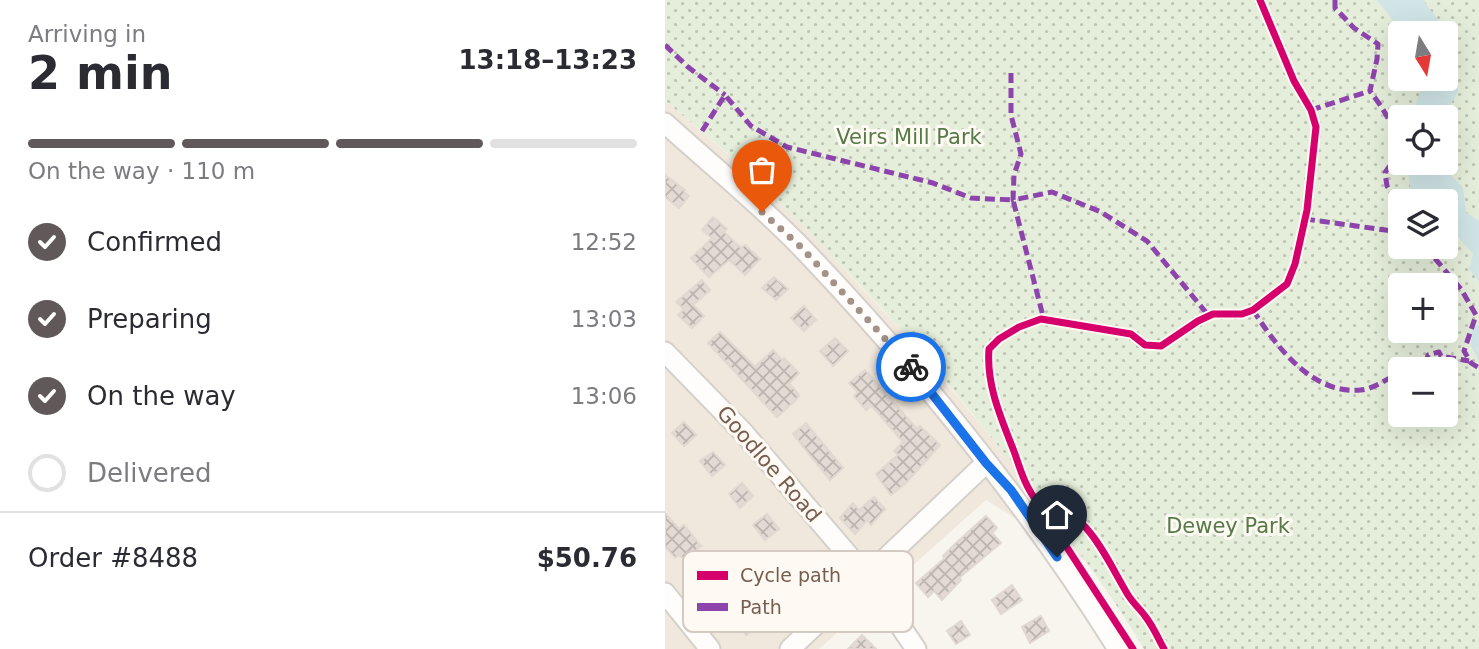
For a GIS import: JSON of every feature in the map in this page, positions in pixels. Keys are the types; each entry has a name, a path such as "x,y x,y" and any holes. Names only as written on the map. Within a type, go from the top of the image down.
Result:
{"street":[{"path":"665,123 801,247 916,373 986,463 1011,490 1118,649"},
{"name":"Goodloe Road","path":"665,352 743,432 845,551"},
{"path":"894,551 986,463"},
{"path":"665,593 683,615"},
{"path":"696,632 710,649"},
{"path":"790,649 808,632"},
{"name":"Goodloe Road","path":"904,632 916,649"}],"shaded area":[{"path":"1377,0 1423,0 1439,21 1394,21"},
{"path":"1421,91 1458,91 1450,105 1415,105"},
{"path":"665,100 740,165 814,236 918,349 1009,459 1087,562 986,500 913,565 913,551 683,551 683,632 838,632 819,649 665,649"},
{"path":"1409,175 1451,175 1463,188 1466,212 1479,221 1479,281 1469,269 1473,254 1458,237 1458,189 1410,189"},
{"path":"1479,324 1479,362 1471,346 1472,329"}],"green space":[{"path":"665,0 1479,0 1479,649 1144,649 1061,528 999,446 929,362 819,242 723,149 665,100"}],"building":[{"path":"665,175 689,196 679,208 665,197"},
{"path":"713,217 727,229 724,232 741,248 745,245 760,259 745,275 729,260 709,277 691,258 712,238 702,230"},
{"path":"774,277 788,289 776,300 762,288"},
{"path":"702,280 710,290 693,305 704,316 692,328 678,315 684,309 676,302"},
{"path":"804,306 816,320 804,331 791,318"},
{"path":"720,332 755,367 773,350 799,373 789,383 799,395 777,417 708,343"},
{"path":"835,338 848,351 833,366 820,351"},
{"path":"865,370 917,429 920,426 940,445 906,483 891,495 876,474 898,455 894,451 903,442 872,406 866,410 854,396 858,392 849,383"},
{"path":"684,422 696,435 684,446 672,433"},
{"path":"806,423 843,468 830,480 793,434"},
{"path":"713,452 725,465 712,476 700,461"},
{"path":"742,483 753,496 740,508 729,494"},
{"path":"874,497 885,509 871,525 867,520 855,534 840,518 853,503 859,510"},
{"path":"665,513 679,529 684,525 701,546 697,549 699,551 683,551 683,558 679,555 675,558 665,546"},
{"path":"767,514 779,529 765,540 753,525"},
{"path":"986,516 997,528 992,533 1001,543 959,578 961,580 942,600 934,591 928,597 916,583"},
{"path":"1012,585 1022,600 1001,614 992,600"},
{"path":"1041,616 1049,631 1030,643 1022,627"},
{"path":"961,621 970,635 956,644 947,631"},
{"path":"862,635 876,649 848,649"}],"marked path":[{"path":"1335,0 1335,8 1354,28 1378,44 1370,91 1389,120 1396,137 1396,156 1385,173 1389,189"},
{"path":"665,45 688,67 725,95"},
{"path":"1011,73 1011,115 1021,154 1014,175 1013,200 1052,192 1101,212 1147,241 1209,316"},
{"path":"1311,110 1370,91"},
{"path":"702,131 725,95 751,126 787,147 933,183 971,198 1013,200 1044,320"},
{"path":"1305,219 1388,230"},
{"path":"1435,259 1461,289 1476,315 1464,351 1471,363 1479,368"},
{"path":"1253,310 1284,352 1311,376 1327,385 1361,390 1388,378"},
{"path":"1428,357 1439,352 1441,356 1447,357"},
{"path":"1458,359 1469,361"}],"cycle path":[{"path":"1164,649 1151,624 1128,595 1103,551 1082,524 1055,506 1038,503 1030,492 996,403 990,376 989,349 999,339 1019,327 1041,319 1131,334 1145,345 1161,346 1213,314 1242,314 1253,310 1287,284 1295,264 1307,210 1316,127 1311,110 1294,81 1260,0"},
{"path":"1038,503 1133,649"}],"way so far":[{"path":"762,212 801,247 911,367"}],"route":[{"path":"911,367 986,463 1011,490 1057,557"}],"park label":[{"name":"Veirs Mill Park","path":"909,137"},
{"name":"Dewey Park","path":"1228,526"}]}
